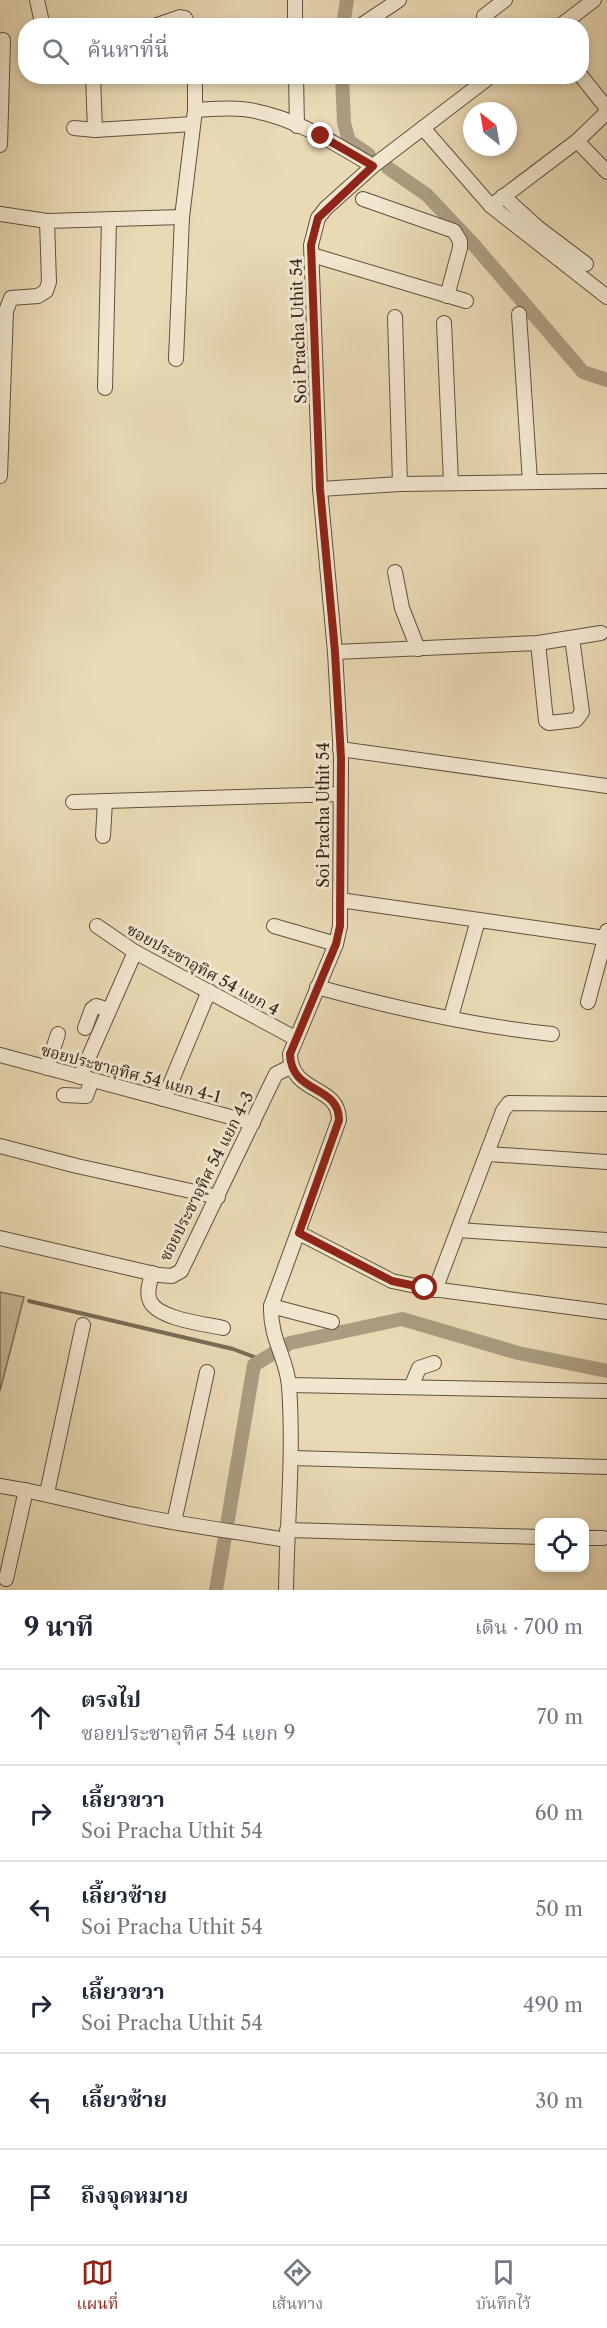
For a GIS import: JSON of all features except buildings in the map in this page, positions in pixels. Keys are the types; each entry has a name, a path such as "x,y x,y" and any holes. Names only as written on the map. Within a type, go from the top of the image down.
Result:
{"street":[{"path":"37,0 41,18"},
{"path":"295,0 295,18"},
{"path":"372,18 399,0"},
{"path":"484,16 505,0"},
{"path":"568,18 585,2"},
{"path":"0,145 3,39"},
{"path":"93,84 94,130"},
{"path":"176,359 182,216 195,110 195,84"},
{"path":"296,84 297,126"},
{"name":"Soi Pracha Uthit 54","path":"290,1067 290,1054 295,1038 336,944 340,900 340,749 335,652 320,489 312,255 314,230 318,218 373,166 481,84"},
{"path":"491,206 577,141 607,112 605,106 587,84"},
{"path":"195,110 232,108 256,111 321,136 373,166"},
{"path":"74,128 94,130 193,124"},
{"path":"423,128 491,206 607,297"},
{"path":"577,141 607,172"},
{"path":"504,196 537,227 586,264"},
{"path":"363,199 454,231 460,241 460,248 447,296"},
{"path":"0,214 47,221 109,221 182,216"},
{"path":"0,476 6,311 11,298 38,296 46,291 49,282 47,221"},
{"path":"105,388 109,221"},
{"path":"312,255 466,301"},
{"path":"519,314 530,482"},
{"path":"395,317 400,484"},
{"path":"444,323 452,482"},
{"path":"320,489 452,482 607,481"},
{"path":"395,572 402,608 418,649"},
{"path":"335,652 538,643 601,633"},
{"path":"538,643 546,721 549,723 576,720 582,712 572,638"},
{"path":"340,749 607,786"},
{"path":"73,802 340,794"},
{"path":"103,836 105,801"},
{"path":"340,900 478,920 606,935 588,1002"},
{"path":"451,1017 478,920"},
{"name":"ซอยประชาอุทิศ 54 แยก 4","path":"97,926 135,952 295,1038"},
{"path":"274,926 336,944"},
{"path":"64,1095 86,1096 86,1078 109,1010 135,952"},
{"path":"317,987 378,1003 514,1030 552,1034"},
{"path":"164,1099 209,991"},
{"path":"85,1028 92,1009 96,1006 109,1010"},
{"path":"47,1068 58,1034"},
{"name":"ซอยประชาอุทิศ 54 แยก 4-1","path":"0,1055 253,1124"},
{"path":"286,1590 287,1535 293,1458 289,1385 274,1338 271,1306 339,1120 339,1109 333,1101 297,1077 290,1067"},
{"name":"ซอยประชาอุทิศ 54 แยก 4-3","path":"0,1238 152,1273 172,1276 181,1271 276,1074 290,1067"},
{"path":"435,1290 503,1111 509,1103 607,1104"},
{"path":"0,1146 218,1197"},
{"path":"488,1154 607,1162"},
{"path":"458,1230 607,1240"},
{"path":"299,1233 392,1281 435,1290 607,1312"},
{"path":"152,1273 148,1292 149,1300 162,1314 223,1328"},
{"path":"271,1306 332,1322"},
{"path":"47,1493 83,1325"},
{"path":"411,1388 419,1368 434,1363"},
{"path":"174,1522 207,1372"},
{"path":"289,1385 607,1391"},
{"path":"293,1458 607,1467"},
{"path":"0,1486 47,1493 209,1529 287,1535 535,1537"},
{"path":"6,1579 26,1490"},
{"path":"589,1538 603,1538"}],"shaded area":[{"path":"0,1292 24,1297 0,1391"}],"waterway":[{"path":"344,18 347,0"},
{"path":"342,84 344,123 349,141 369,155"},
{"path":"388,168 427,195 474,245 583,372 607,380"},
{"path":"29,1301 233,1349 262,1360"},
{"path":"216,1590 254,1365 290,1343 402,1319 518,1353 607,1371"}],"route":[{"path":"321,136 373,166 318,218 311,245 320,489 335,652 341,758 340,926 336,944 295,1038 290,1054 290,1067 297,1077 333,1101 339,1109 339,1120 299,1233 392,1281 425,1288"}]}
